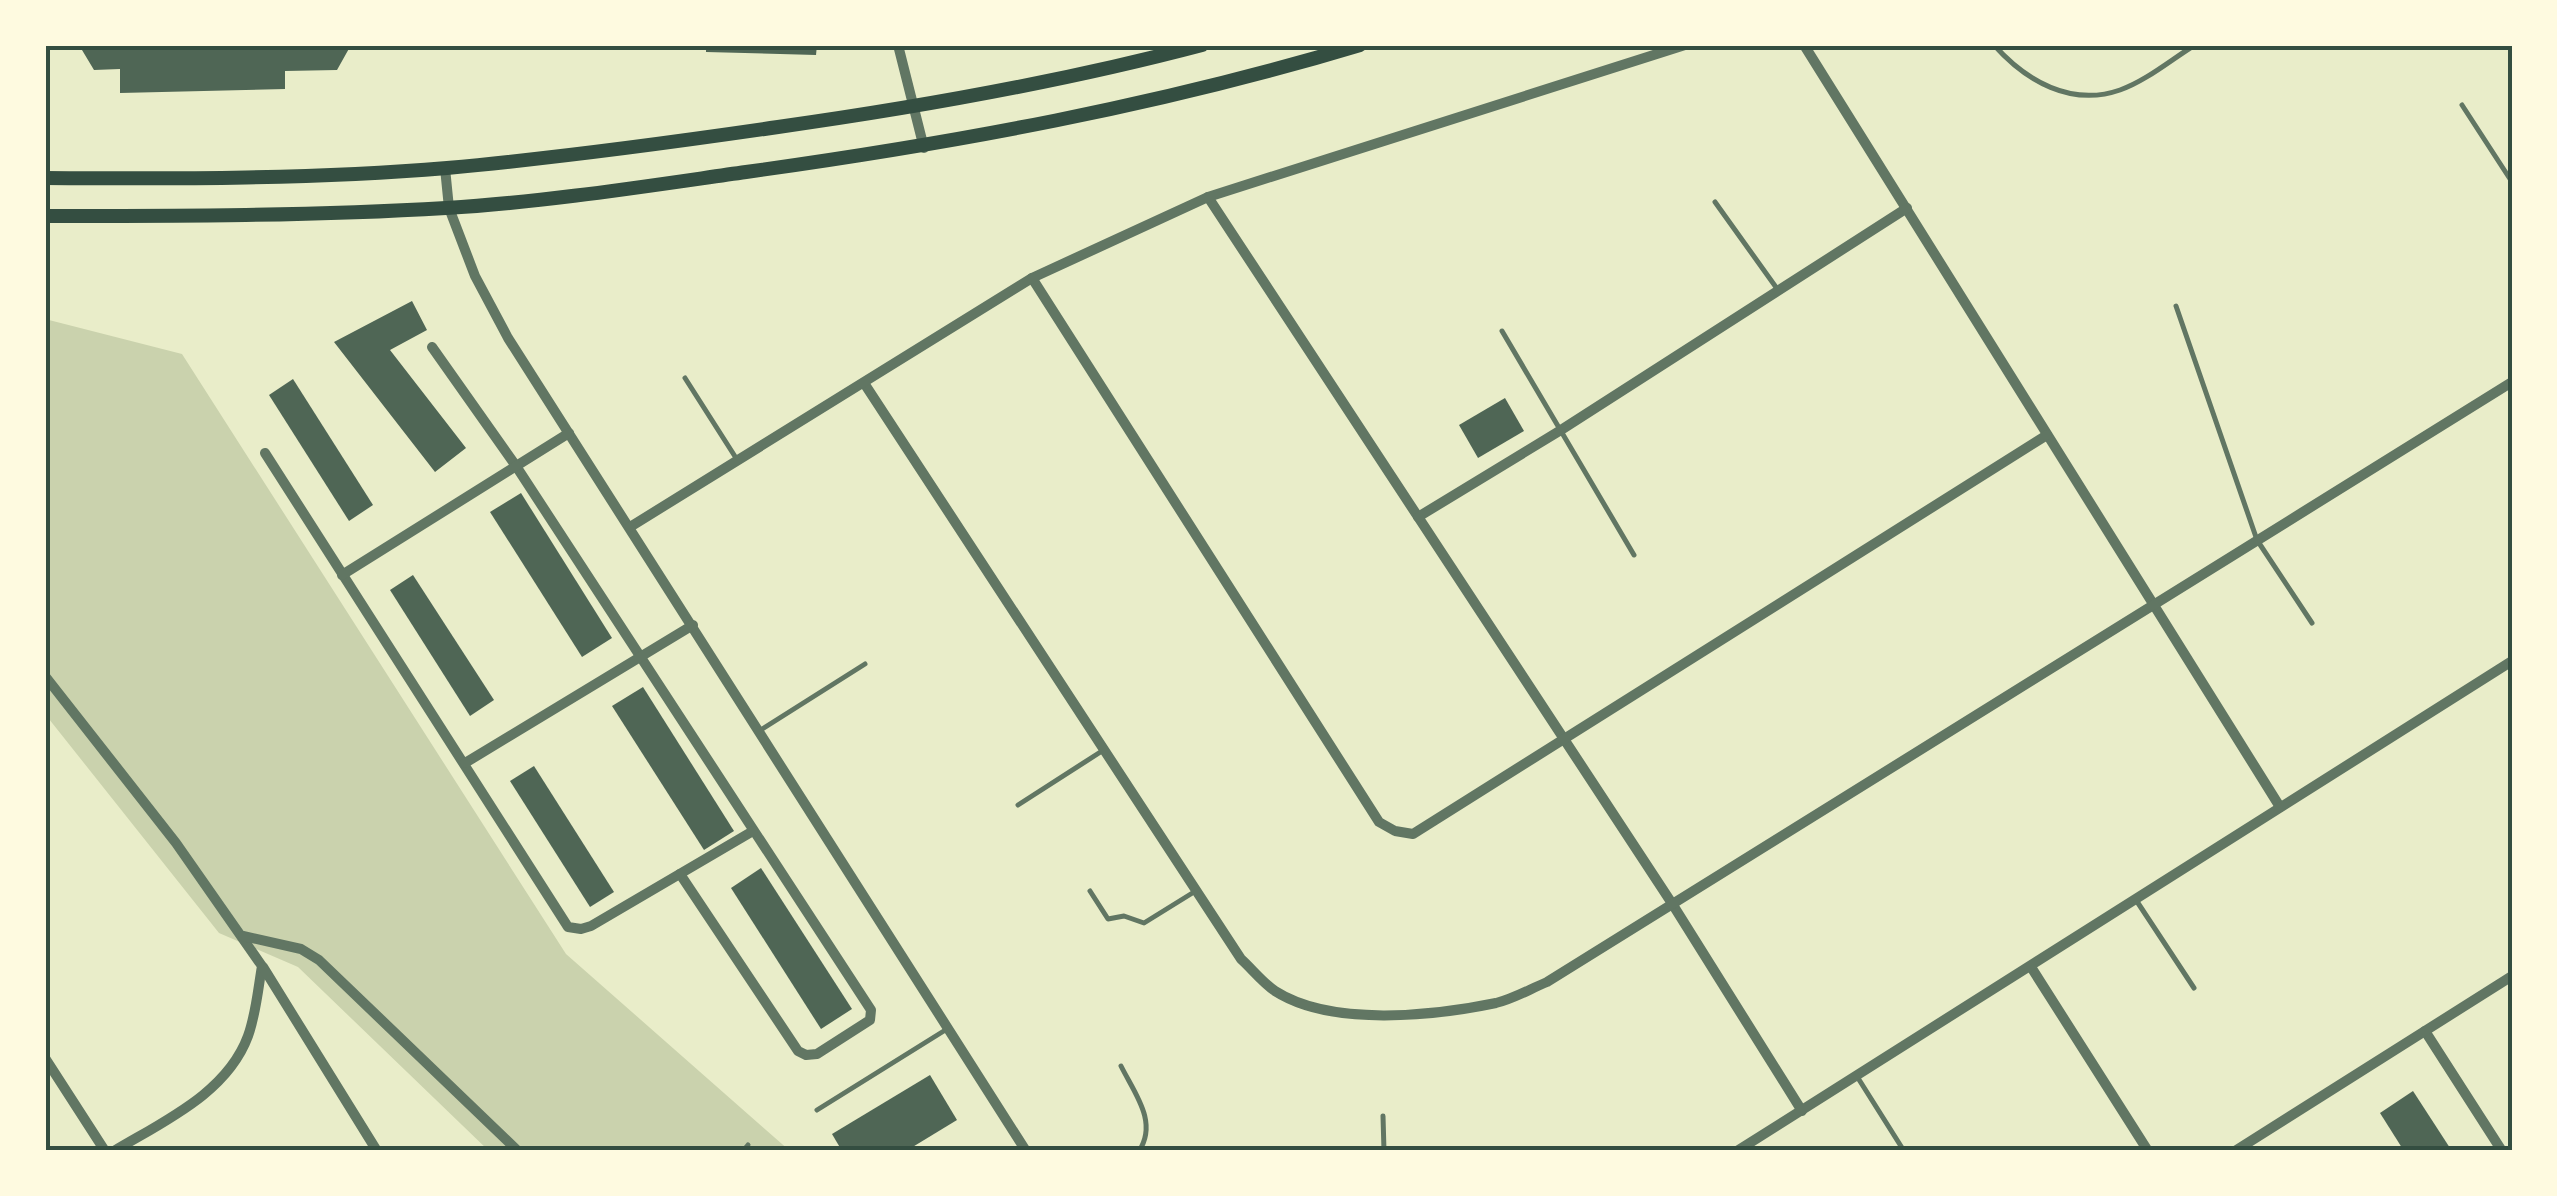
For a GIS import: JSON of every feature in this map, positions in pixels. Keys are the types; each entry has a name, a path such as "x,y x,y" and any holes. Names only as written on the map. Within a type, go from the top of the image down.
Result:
{"main road":[{"path":"45,178 311,175 446,168 637,148 913,108 1124,66 1202,45"},
{"path":"45,216 449,208 642,187 924,148 1136,105 1360,45"}],"street":[{"path":"898,45 924,148"},
{"path":"630,527 1032,278 1208,197 1685,45"},
{"path":"1804,45 2280,807"},
{"path":"446,168 449,208 475,276 508,338 1026,1151"},
{"path":"1208,197 1673,906 1802,1110"},
{"path":"1418,517 1907,208"},
{"path":"1032,278 1379,822 1395,831 1413,834 2047,435"},
{"path":"432,348 516,466 871,1010 870,1020 817,1054 798,1051 680,874"},
{"path":"864,383 1241,959 1274,990 1315,1008 1372,1014 1434,1012 1500,1002 1546,982 2512,382"},
{"path":"342,575 568,432"},
{"path":"265,453 568,926 591,926 753,830"},
{"path":"465,764 692,625"},
{"path":"1737,1151 2512,661"},
{"path":"45,676 244,936 377,1151"},
{"path":"244,936 301,949 319,960 518,1151"},
{"path":"114,1151 197,1100 230,1072 248,1035 262,966"},
{"path":"2031,967 2148,1151"},
{"path":"2234,1151 2512,976"},
{"path":"2425,1031 2502,1151"},
{"path":"45,1058 105,1151"}],"lane":[{"path":"1994,45 2021,72 2049,88 2084,97 2121,90 2196,45"},
{"path":"2462,105 2512,182"},
{"path":"1714,202 1778,290"},
{"path":"2176,306 2257,540 2312,623"},
{"path":"1502,331 1634,555"},
{"path":"685,378 738,461"},
{"path":"759,732 865,664"},
{"path":"1018,805 1105,750"},
{"path":"1090,892 1108,919 1124,916 1144,924 1197,891"},
{"path":"2136,900 2194,988"},
{"path":"817,1110 946,1029"},
{"path":"1121,1066 1149,1124 1147,1139 1138,1151"},
{"path":"1856,1076 1904,1151"},
{"path":"1383,1116 1384,1151"},
{"path":"743,1151 748,1145"}],"green space":[{"path":"45,319 182,354 566,954 790,1151 489,1151 298,967 219,933 45,714"}],"building":[{"path":"79,45 351,45 337,70 285,71 285,89 120,93 120,69 94,70"},
{"path":"706,45 817,45 816,55 706,52"},
{"path":"412,301 427,330 390,350 466,448 435,472 334,342"},
{"path":"293,379 373,505 349,521 269,395"},
{"path":"1505,398 1524,431 1478,458 1459,425"},
{"path":"521,493 612,638 582,657 490,512"},
{"path":"413,575 494,700 470,716 390,590"},
{"path":"643,687 734,831 704,850 612,706"},
{"path":"534,766 614,892 590,907 510,781"},
{"path":"761,868 852,1009 821,1029 731,888"},
{"path":"930,1075 957,1120 906,1151 842,1151 832,1134"},
{"path":"2413,1091 2450,1148 2445,1151 2404,1151 2380,1113"}]}
